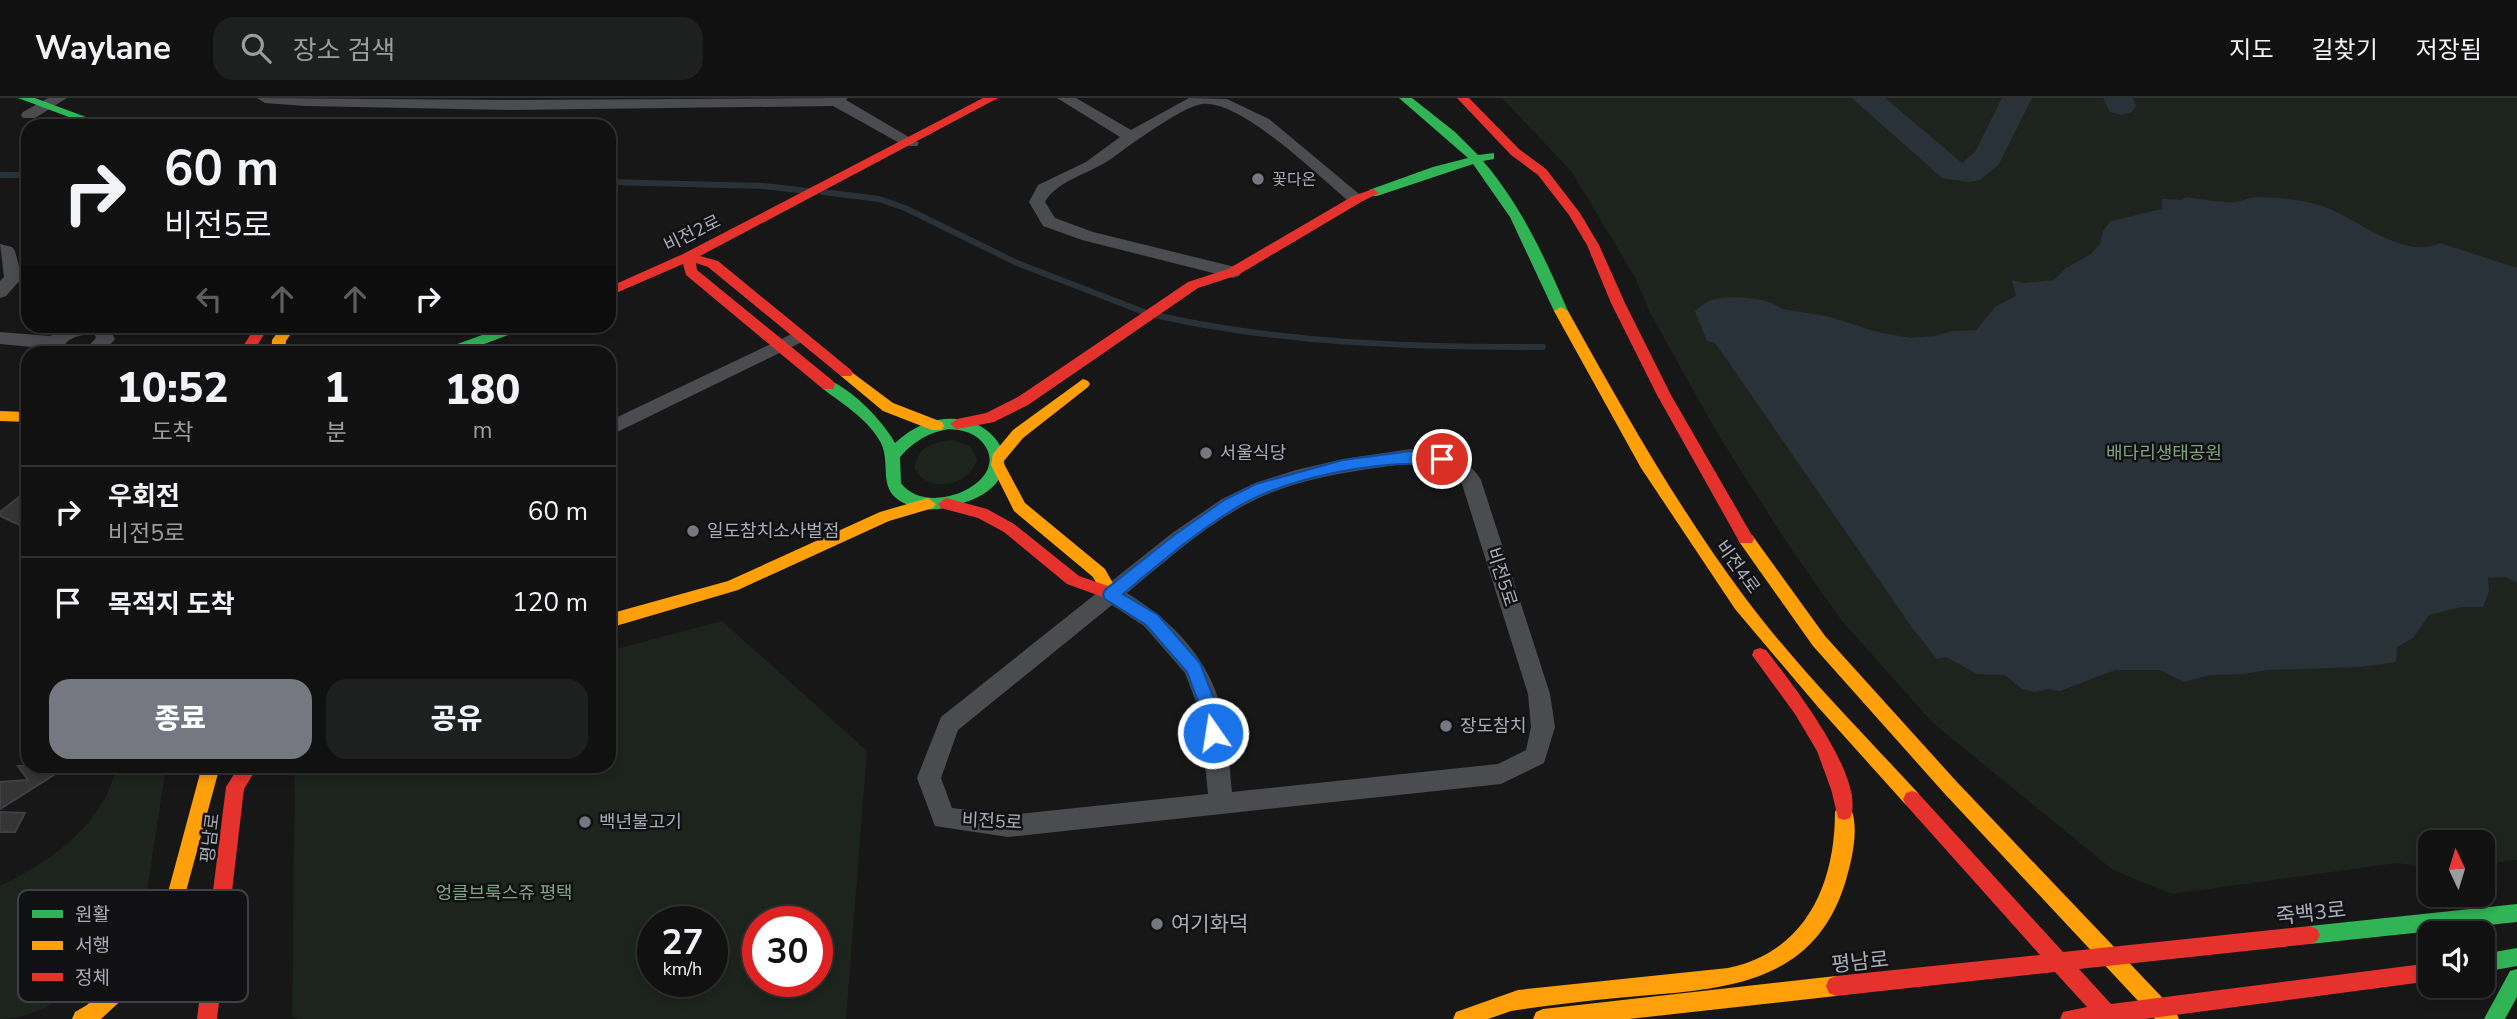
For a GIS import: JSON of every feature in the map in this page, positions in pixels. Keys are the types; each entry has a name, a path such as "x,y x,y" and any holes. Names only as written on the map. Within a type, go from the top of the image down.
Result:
{"street":[{"path":"24,98 52,102 89,119"},
{"path":"265,98 305,101 838,99 911,143 992,98"},
{"path":"1065,98 1131,137"},
{"name":"비전4로","path":"1405,98 1452,136 1475,160 1517,216 1542,264 1564,317 1646,464 1703,552 1741,604 1824,702 2108,1017"},
{"name":"비전4로","path":"1463,98 1515,152 1542,172 1574,213 1593,244 1618,303 1664,395 1737,524 1772,579 1819,641 1950,787 2110,955"},
{"path":"1233,272 1088,236 1049,222 1037,202 1044,189 1092,164 1131,137 1201,99 1230,99 1258,114 1357,199"},
{"path":"29,115 52,102"},
{"path":"10,109 41,119"},
{"name":"비전2로","path":"616,289 688,257 911,143"},
{"path":"1221,802 1211,712 1194,668 1152,620 1111,594 1073,580 1009,528 982,513 946,504 911,500 886,485 892,455 916,433 937,426 989,418 1023,401 1191,287 1233,272 1357,199 1437,170 1515,152"},
{"path":"0,249 6,251 13,278 0,292"},
{"path":"892,455 878,427 691,271 688,257 713,264 888,407 937,426"},
{"path":"1217,293 1223,289 1233,272"},
{"path":"56,346 74,333"},
{"path":"465,346 500,333"},
{"path":"616,426 801,335"},
{"path":"0,338 42,346"},
{"path":"946,504 965,499 981,490 993,478 998,461 1018,434 1097,374"},
{"path":"0,416 21,417"},
{"path":"957,424 981,431 992,440 1018,507 1100,573 1111,594"},
{"name":"비전5로","path":"1411,456 1442,459 1471,480 1539,695 1543,727 1536,757 1501,774 1008,826 944,818 929,778 949,724 1111,594 1178,540 1229,505 1262,488 1343,466 1411,456"},
{"path":"616,619 732,586 885,516 928,504"},
{"path":"750,560 852,513"},
{"path":"1703,552 1724,609"},
{"path":"1463,1019 1516,1000 1704,980 1756,969 1789,947 1817,920 1835,890 1846,838 1843,800 1830,758 1814,728 1747,638"},
{"path":"179,890 209,773"},
{"path":"227,773 235,787"},
{"name":"평남로","path":"223,890 235,787 244,773"},
{"name":"죽백3로","path":"2110,955 2517,913"},
{"path":"2110,955 2164,1013"},
{"name":"평남로","path":"1544,1019 2110,955"},
{"path":"2495,961 2517,957"},
{"path":"2070,1019 2164,1013 2418,974"},
{"path":"2494,1019 2517,978"},
{"path":"82,1019 105,1002"}],"green space":[{"name":"배다리생태공원","path":"1502,98 2517,98 2517,860 2496,862 2496,830 2418,830 2418,866 2397,863 2172,894 2113,870 1933,723 1842,621 1787,543 1719,436 1650,313 1636,279 1572,172"},
{"path":"952,440 970,446 977,459 973,468 966,476 948,484 929,482 921,477 915,469 922,451 932,444"},
{"name":"엉클브룩스쥬 평택","path":"722,621 867,751 846,1019 298,1019 292,1016 295,773 616,773 616,649"},
{"path":"114,773 165,773 147,890 18,890 18,1002 54,1002 23,1016 0,1019 0,886 38,865 73,839 88,823 110,787"}],"shaded area":[{"path":"2186,197 2224,202 2256,197 2304,201 2330,209 2398,243 2427,247 2440,243 2517,268 2517,583 2506,577 2488,578 2489,591 2483,607 2461,607 2429,615 2413,638 2397,647 2396,662 2360,667 2267,670 2210,675 2184,682 2160,670 2115,670 2060,691 2048,689 2034,692 2022,689 2005,675 1977,674 1946,657 1937,659 1913,629 1715,343 1707,341 1695,311 1707,302 1717,299 1747,298 1767,302 1782,309 1827,316 1877,332 1911,338 1976,330 1995,307 2016,296 2012,280 2023,283 2054,280 2066,268 2091,254 2100,244 2103,231 2111,221 2162,209 2162,199 2182,200"}],"building":[{"path":"21,496 21,526 0,516 0,512"},
{"path":"23,773 57,773 0,809 0,782 28,780"},
{"path":"0,812 25,813 15,832 0,832"}],"waterway":[{"path":"1867,98 1953,171 1969,173 1988,157 2017,98"},
{"path":"2118,98 2121,106"},
{"path":"0,175 21,175"},
{"path":"616,182 763,186 808,191"},
{"path":"823,192 879,199 905,208 1017,263 1144,312"},
{"path":"1155,315 1203,325 1299,338 1396,345 1543,347"}],"traffic: fast":[{"path":"24,98 84,119"},
{"path":"1405,98 1451,135 1487,173 1529,240 1561,311"},
{"path":"1373,193 1437,170 1490,156"},
{"path":"465,346 500,333"},
{"path":"828,385 865,415 881,432 892,453 893,483 909,499 925,504 962,498 978,490 991,478 998,465 997,450 986,436 962,424 924,430 902,445 893,455"},
{"path":"2310,935 2517,913"},
{"path":"2495,961 2517,957"},
{"path":"2494,1019 2517,978"}],"traffic: slow":[{"path":"1561,311 1646,464 1741,604 1824,702 1912,799"},
{"path":"279,346 284,333"},
{"path":"846,373 888,407 937,426"},
{"path":"998,458 1018,434 1083,384"},
{"path":"0,416 21,417"},
{"path":"998,465 1019,507 1099,573 1111,594"},
{"path":"616,619 732,586 885,516 928,504"},
{"path":"1746,539 1819,641 1950,787 2169,1019"},
{"path":"178,890 209,773"},
{"path":"1463,1019 1518,1000 1718,979 1757,969 1798,942 1826,905 1841,860 1844,812"},
{"path":"1543,1019 1836,986"},
{"path":"82,1019 105,1002"}],"traffic: jam":[{"path":"616,289 688,257 992,98"},
{"path":"1463,98 1515,152 1542,172 1574,213 1593,245 1618,303 1664,395 1746,539"},
{"path":"957,424 989,418 1023,401 1193,285 1233,272 1357,199 1373,193"},
{"path":"828,385 691,272 688,257 713,264 846,373"},
{"path":"250,346 258,333"},
{"path":"946,504 982,513 1009,528 1073,580 1111,594"},
{"path":"1760,655 1801,709 1824,747 1834,768 1844,812"},
{"path":"223,890 235,787 244,773"},
{"path":"1912,799 2111,1019"},
{"path":"1836,986 2310,935"},
{"path":"2070,1019 2418,974"},
{"path":"207,1019 209,1002"}],"place":[{"name":"꽃다온","path":"1258,179"},
{"name":"서울식당","path":"1206,453"},
{"name":"일도참치소사벌점","path":"693,531"},
{"name":"장도참치","path":"1446,726"},
{"name":"백년불고기","path":"585,822"},
{"name":"여기화덕","path":"1157,924"}],"route":[{"path":"1213,733 1211,712 1194,668 1152,620 1111,594 1178,540 1229,505 1262,488 1343,466 1411,456 1442,459"}]}
